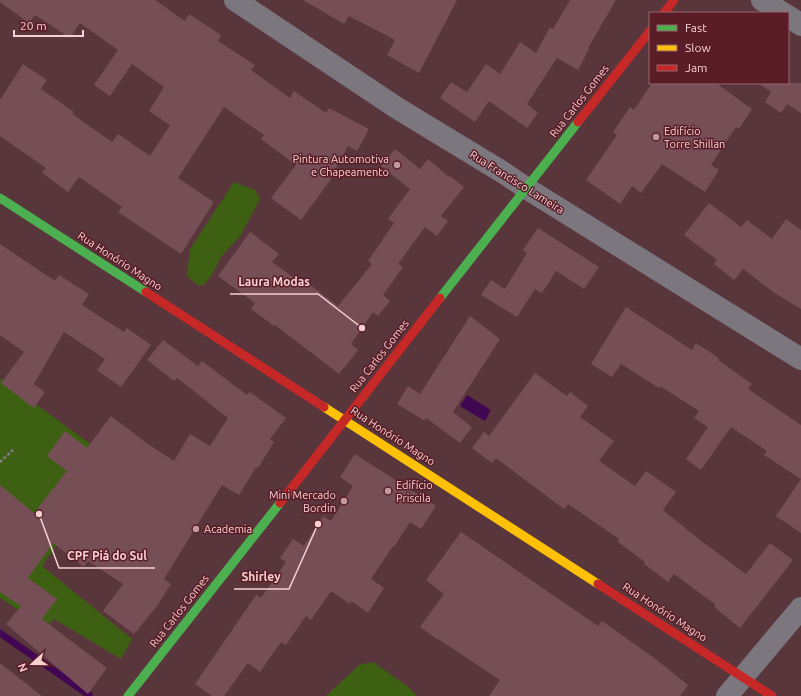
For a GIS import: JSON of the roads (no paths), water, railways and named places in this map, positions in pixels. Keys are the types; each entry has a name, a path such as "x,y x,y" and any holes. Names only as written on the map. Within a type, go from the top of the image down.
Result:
{"street":[{"name":"Rua Francisco Lameira","path":"235,0 397,108 504,173 801,359"},
{"path":"665,12 674,0"},
{"path":"762,0 781,12"},
{"path":"789,17 801,25"},
{"name":"Rua Carlos Gomes","path":"128,696 649,32"},
{"name":"Rua Honório Magno","path":"0,198 345,419 772,696"},
{"path":"727,696 801,608"}],"waterway":[{"path":"0,633 89,695"}],"place":[{"name":"Edifício Torre Shillan","path":"656,137"},
{"name":"Pintura Automotiva e Chapeamento","path":"397,165"},
{"name":"Laura Modas","path":"362,328"},
{"name":"Edifício Priscila","path":"388,491"},
{"name":"Mini Mercado Bordin","path":"344,501"},
{"name":"CPF Piá do Sul","path":"39,514"},
{"name":"Shirley","path":"318,524"},
{"name":"Academia","path":"196,529"}]}
